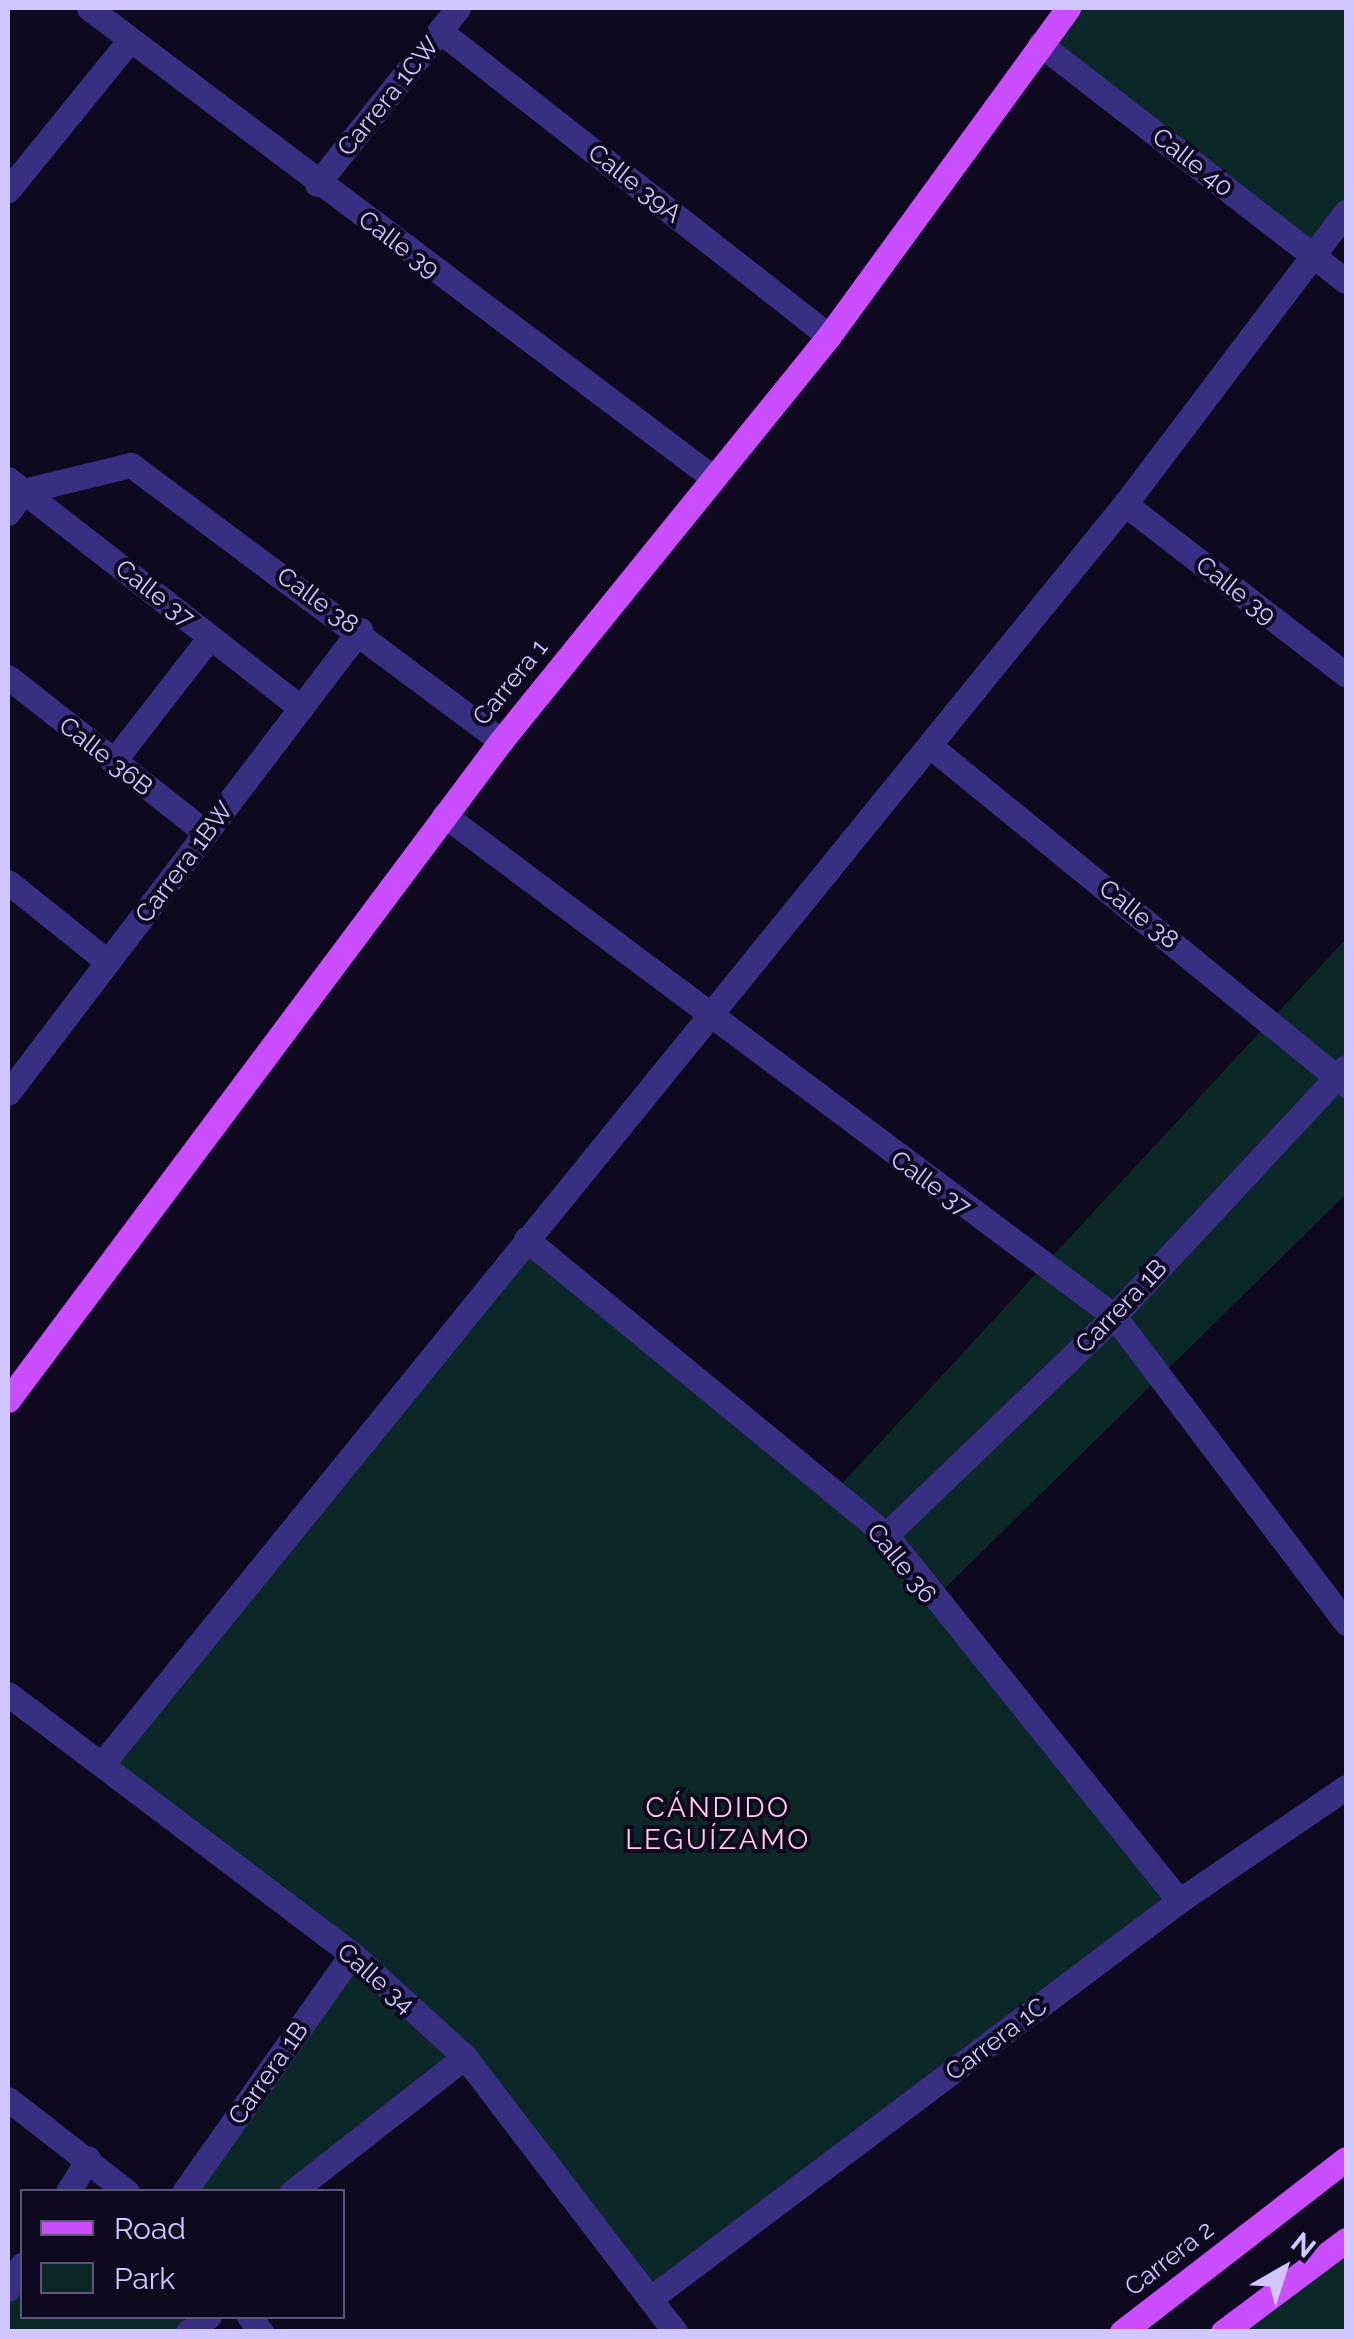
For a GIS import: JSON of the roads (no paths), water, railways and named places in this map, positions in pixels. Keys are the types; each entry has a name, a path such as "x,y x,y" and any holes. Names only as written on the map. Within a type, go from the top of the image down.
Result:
{"main road":[{"name":"Carrera 1","path":"8,1400 500,741 829,336 1068,8"},
{"name":"Carrera 2","path":"1122,2332 1346,2159"},
{"path":"1223,2332 1346,2240"}],"street":[{"name":"Calle 39","path":"89,8 317,184 712,477"},
{"name":"Carrera 1CW","path":"317,184 458,8"},
{"name":"Calle 39A","path":"440,31 829,336"},
{"path":"8,190 130,40"},
{"name":"Calle 40","path":"1040,44 1346,280"},
{"path":"102,1764 1126,504 1346,212"},
{"name":"Calle 38","path":"16,485 131,465 360,630 500,741"},
{"path":"8,513 16,485"},
{"name":"Calle 37","path":"16,485 301,708"},
{"name":"Calle 39","path":"1126,504 1346,675"},
{"name":"Carrera 1BW","path":"8,1090 360,630"},
{"path":"113,762 210,636"},
{"name":"Calle 36B","path":"8,677 206,833"},
{"name":"Calle 38","path":"930,746 1344,1076"},
{"name":"Calle 37","path":"444,815 708,1020 1114,1316 1346,1624"},
{"path":"8,882 108,962"},
{"name":"Carrera 1B","path":"886,1535 1114,1316 1344,1076"},
{"name":"Calle 36","path":"526,1240 886,1535 1179,1901"},
{"name":"Calle 34","path":"8,1694 352,1954 464,2058 675,2332"},
{"name":"Carrera 1C","path":"651,2298 1179,1901 1346,1788"},
{"name":"Carrera 1B","path":"186,2189 352,1954"},
{"path":"296,2189 464,2058"},
{"path":"8,2099 123,2189"},
{"path":"70,2189 88,2158"}],"district":[{"name":"CÁNDIDO LEGUÍZAMO","path":"718,1824"}]}
